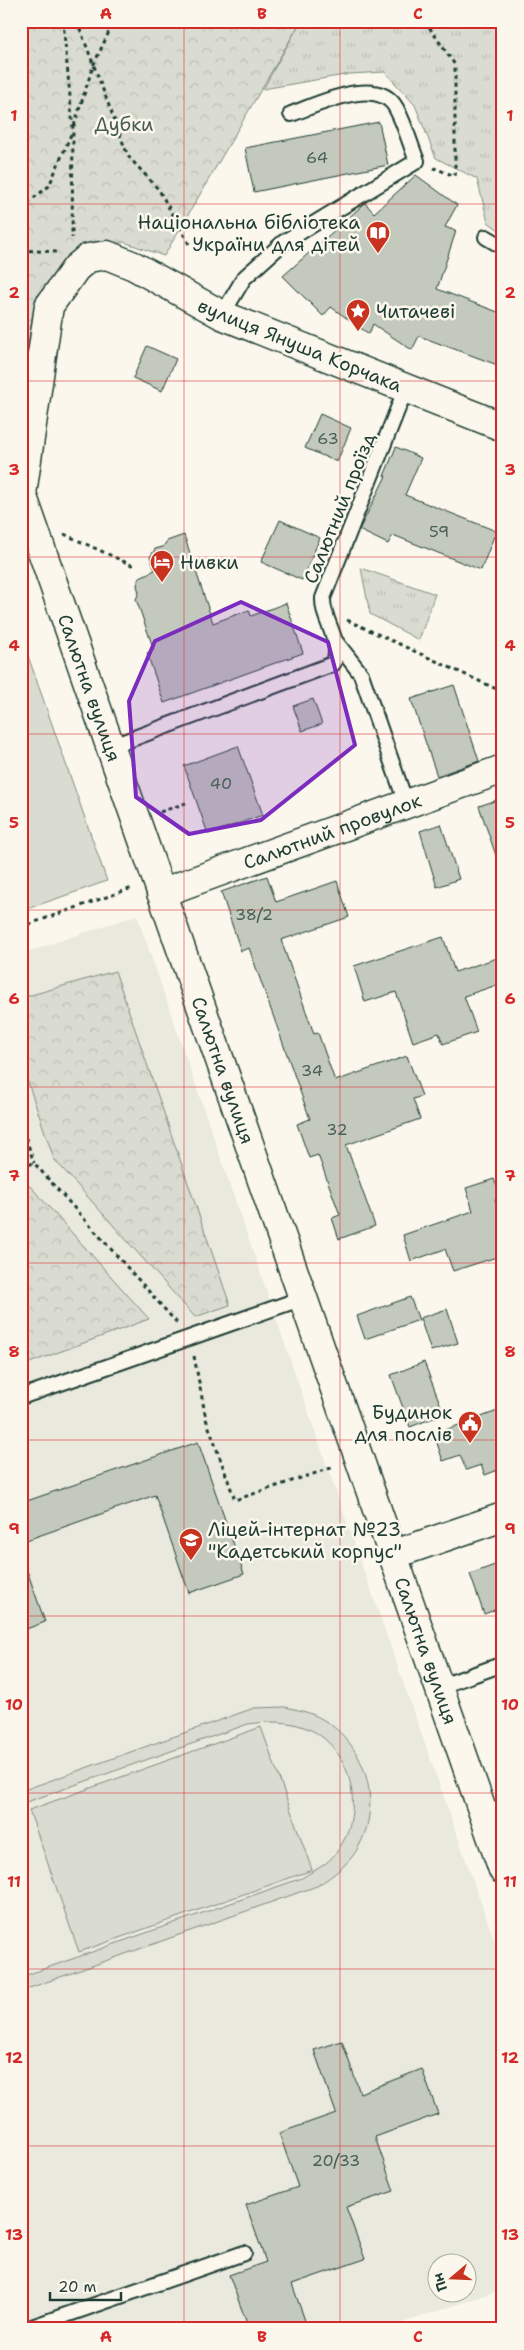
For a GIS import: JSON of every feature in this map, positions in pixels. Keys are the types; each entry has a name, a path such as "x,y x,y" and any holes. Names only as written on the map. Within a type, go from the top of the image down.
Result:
{"street":[{"name":"вулиця Януша Корчака","path":"74,260 106,255 134,266 222,315 503,426"},
{"name":"Салютна вулиця","path":"74,260 49,306 22,494 439,1686 493,1810 503,1870"},
{"name":"Салютний провулок","path":"159,886 503,769"},
{"path":"392,1554 503,1517"}],"lane":[{"path":"222,315 244,278 284,242 417,161 396,106 385,95 372,91 347,94 291,114"},
{"path":"486,237 503,247"},
{"name":"Салютний проїзд","path":"406,388 323,598 324,609 336,642 361,674 406,803"},
{"path":"110,747 325,669 333,664 336,658 336,642"},
{"path":"21,1397 303,1298"},
{"path":"439,1686 503,1664"},
{"path":"26,2329 244,2253"}],"path":[{"path":"21,250 74,260 73,129 63,21"},
{"path":"77,21 128,156 159,190 189,244"},
{"path":"21,208 49,186 73,129 93,66 114,21"},
{"path":"417,161 455,176 455,65 425,21"},
{"path":"55,530 136,567"},
{"path":"324,609 503,692"},
{"path":"155,814 186,803"},
{"path":"21,927 159,886"},
{"path":"21,1123 34,1163 190,1337 206,1419 236,1500 334,1466"},
{"path":"21,1167 34,1163"}],"highlighted area":[{"path":"241,602 328,642 355,745 261,820 189,834 136,797 129,701 155,641"}],"shaded area":[{"name":"Ліцей-інтернат №23 \"Кадетський корпус\"","path":"137,915 328,1469 503,1965 503,2289 476,2298 476,2252 426,2252 426,2302 465,2302 385,2329 21,2329 21,954"}],"green space":[{"name":"Дубки","path":"21,21 301,21 164,256 124,242 85,249 36,297 21,385"},
{"path":"301,21 503,21 503,233 488,222 477,179 436,158 415,105 385,72 350,74 263,89"},
{"path":"361,568 435,594 419,640 370,614"},
{"path":"21,636 107,881 21,911"},
{"path":"115,971 230,1305 195,1317 54,1159 21,1062 21,998"},
{"path":"30,1186 149,1319 21,1366 21,1189"},
{"path":"285,1707 314,1715 331,1725 345,1738 356,1753 364,1770 369,1789 370,1807 367,1826 360,1844 347,1863 317,1886 21,1991 21,1977 302,1878 325,1864 339,1848 348,1829 352,1809 351,1788 346,1768 335,1750 320,1736 294,1724 274,1722 248,1724 21,1804 21,1791 254,1708"},
{"path":"261,1727 312,1870 79,1952 29,1810"}],"building":[{"path":"379,122 388,165 254,192 245,148"},
{"name":"Національна бібліотека України для дітей","path":"416,175 457,205 445,227 456,231 437,289 503,314 503,367 419,336 412,350 373,324 369,334 331,307 323,316 283,276 365,203 374,213"},
{"path":"147,346 176,359 162,391 133,378"},
{"path":"320,414 351,428 337,462 305,448"},
{"path":"396,447 421,458 405,495 496,531 481,570 393,535 388,544 359,530 386,476 384,476"},
{"path":"280,520 320,538 302,580 261,562"},
{"path":"184,535 213,623 249,610 251,616 286,603 303,653 164,703 147,653 154,650 136,599 139,593 137,585 140,577 155,570 150,557 155,549 163,547 167,541"},
{"path":"454,685 479,761 437,776 411,699"},
{"path":"313,699 322,724 302,731 293,706"},
{"path":"238,746 263,815 208,834 184,766"},
{"path":"503,798 503,867 500,867 479,806"},
{"path":"441,824 459,879 437,887 420,831"},
{"path":"267,876 276,902 337,881 349,917 281,940 314,1034 318,1033 335,1081 407,1056 422,1096 413,1099 420,1119 346,1145 375,1226 339,1239 332,1218 340,1215 318,1155 309,1158 297,1124 310,1119 249,948 241,951 221,892"},
{"path":"443,937 455,972 503,956 503,983 464,996 477,1032 443,1044 439,1033 413,1042 396,992 365,1002 354,966"},
{"path":"494,1179 501,1197 495,1199 503,1222 503,1255 453,1271 445,1249 411,1261 403,1235 473,1211 466,1188"},
{"path":"410,1297 419,1320 365,1339 357,1316"},
{"path":"447,1309 458,1343 431,1351 420,1318"},
{"path":"424,1362 444,1414 410,1427 391,1375"},
{"name":"Будинок для послів","path":"503,1409 503,1468 485,1475 481,1465 466,1470 460,1455 443,1461 434,1434"},
{"path":"198,1442 244,1574 189,1593 155,1495 21,1542 21,1503"},
{"path":"24,1562 45,1622 21,1631 21,1563"},
{"path":"503,1562 503,1607 484,1614 470,1574"},
{"path":"342,2041 360,2093 422,2069 438,2114 375,2137 394,2191 346,2207 365,2259 292,2284 308,2329 249,2329 229,2275 266,2262 246,2205 298,2187 279,2133 336,2113 314,2050"}],"place":[{"name":"Національна бібліотека України для дітей","path":"378,254"},
{"name":"Читачеві","path":"358,332"},
{"name":"Нивки","path":"162,583"},
{"name":"Будинок для послів","path":"470,1444"},
{"name":"Ліцей-інтернат №23 \"Кадетський корпус\"","path":"191,1561"}]}
